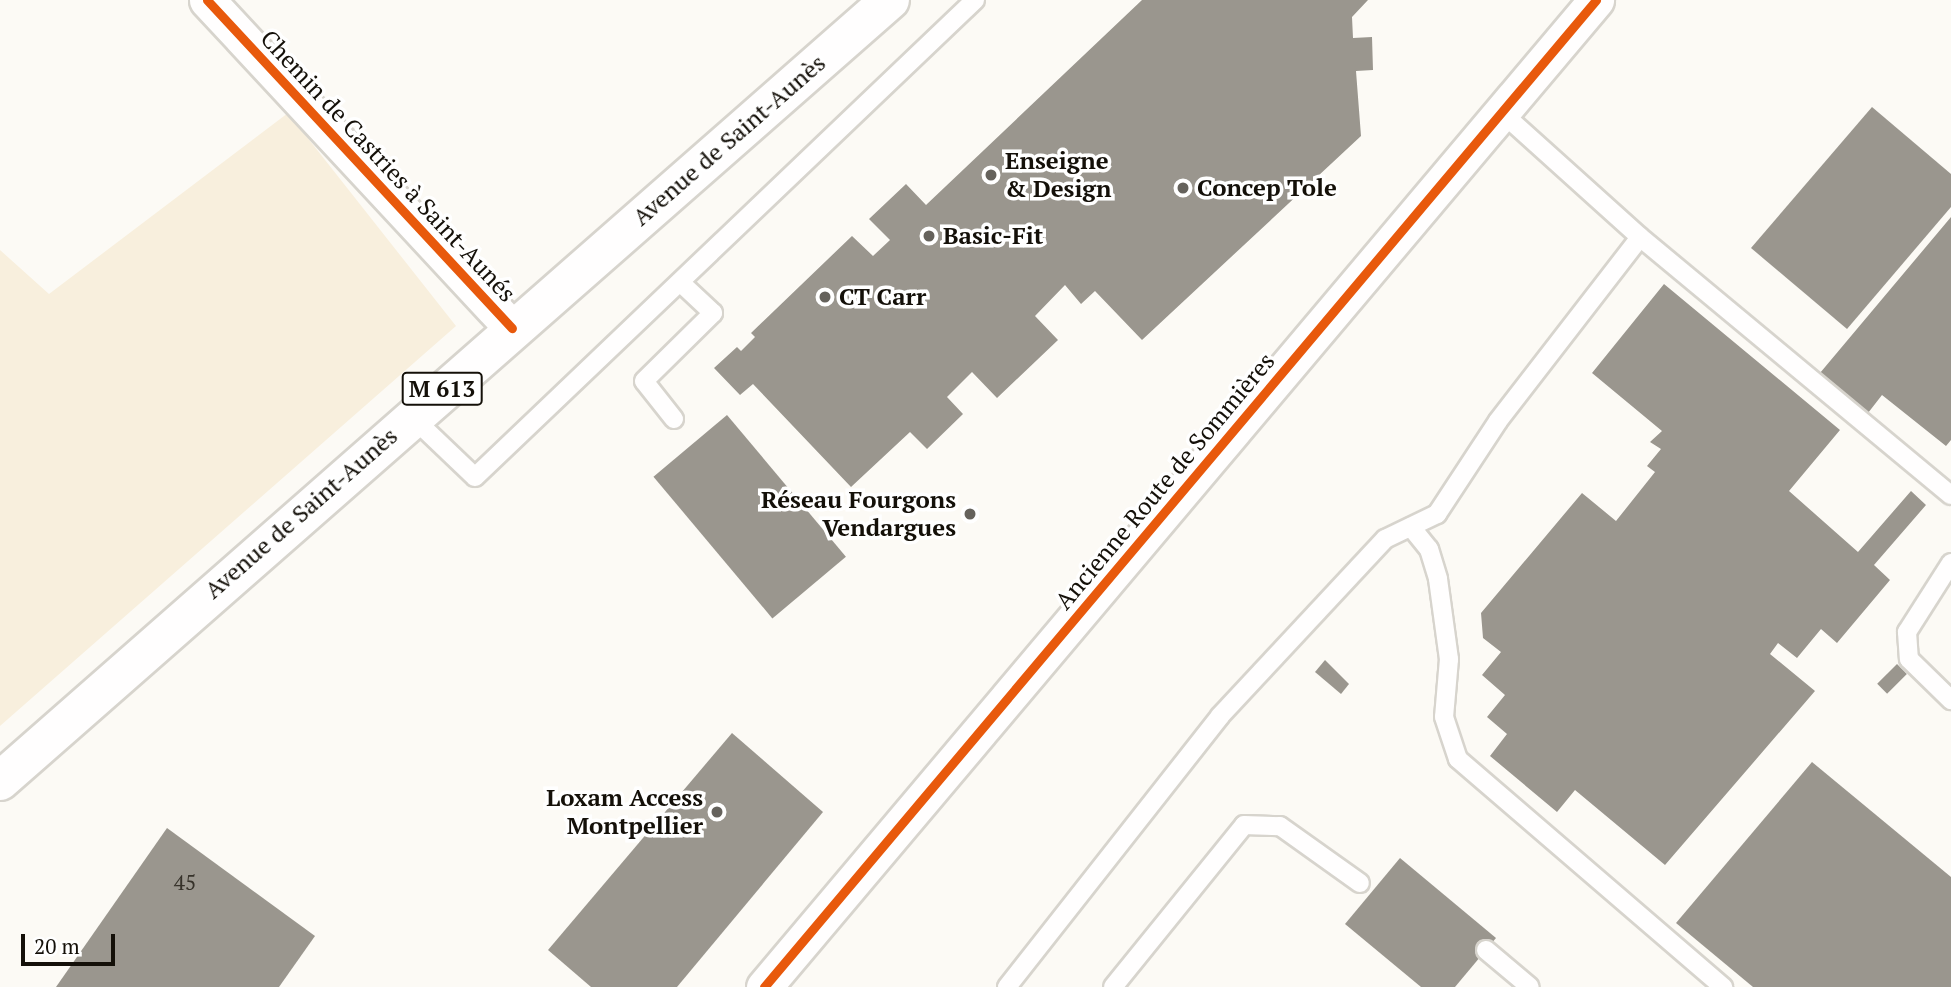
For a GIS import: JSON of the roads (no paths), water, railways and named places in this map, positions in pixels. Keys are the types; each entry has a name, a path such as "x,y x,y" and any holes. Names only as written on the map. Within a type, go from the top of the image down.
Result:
{"main road":[{"name":"Avenue de Saint-Aunès","path":"0,781 411,416 890,0"}],"street":[{"name":"Chemin de Castries à Saint-Aunés","path":"207,0 512,328"},
{"name":"Ancienne Route de Sommières","path":"764,987 1596,0"}],"lane":[{"path":"411,416 475,477 975,0"},
{"path":"1501,112 1640,237 1951,495"},
{"path":"1007,987 1220,716 1385,539 1437,514 1498,421 1640,237"},
{"path":"674,419 644,381 713,313 680,282"},
{"path":"1411,527 1429,549 1438,579 1448,659 1444,717 1458,760 1723,987"},
{"path":"1951,563 1907,632 1909,659 1951,700"},
{"path":"1113,987 1244,825 1280,826 1360,883"},
{"path":"1486,950 1530,987"}],"place":[{"name":"Enseigne & Design","path":"991,175"},
{"name":"Concep Tole","path":"1183,188"},
{"name":"Basic-Fit","path":"929,236"},
{"name":"CT Carr","path":"825,297"},
{"name":"Réseau Fourgons Vendargues","path":"970,514"},
{"name":"Loxam Access Montpellier","path":"717,812"}]}
